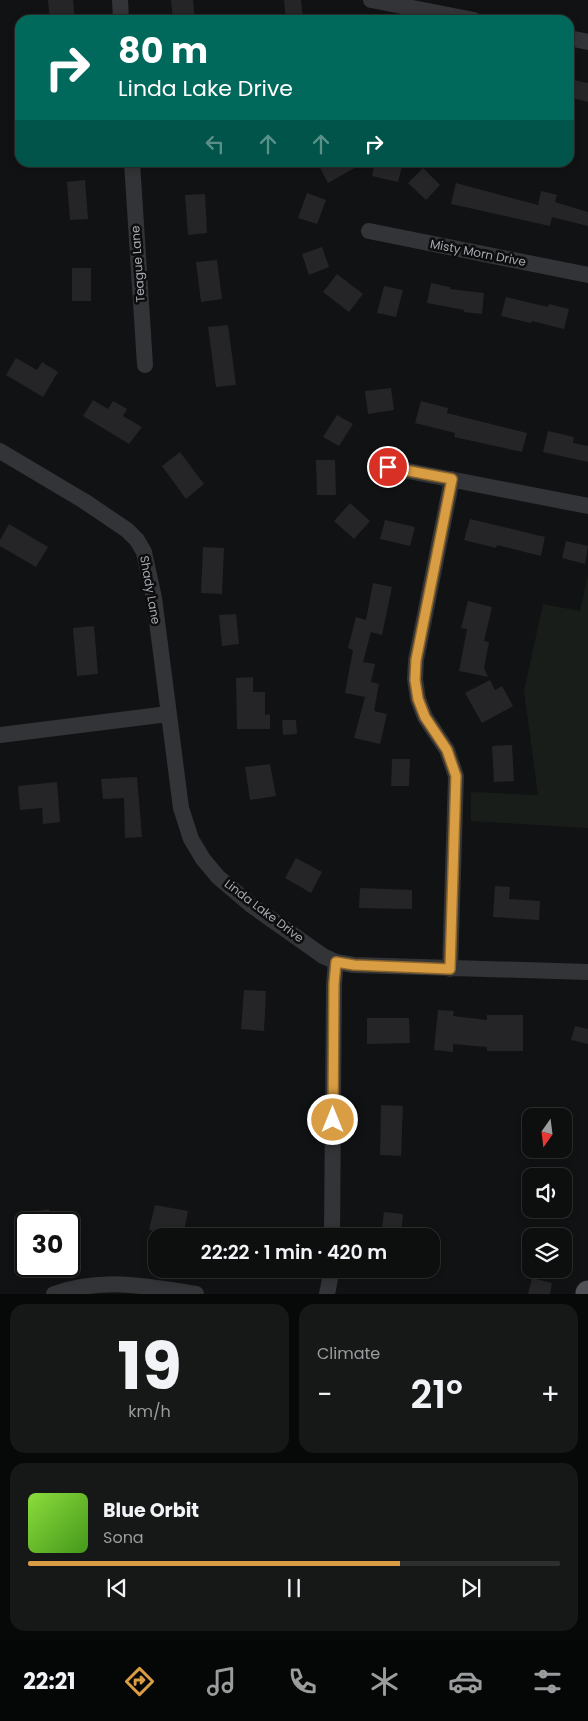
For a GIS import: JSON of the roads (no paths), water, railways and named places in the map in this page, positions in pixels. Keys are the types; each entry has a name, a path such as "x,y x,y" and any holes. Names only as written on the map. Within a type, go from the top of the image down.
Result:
{"street":[{"path":"120,0 121,15"},
{"path":"371,0 448,15"},
{"path":"574,39 588,42"},
{"name":"Teague Lane","path":"132,167 145,365"},
{"name":"Misty Morn Drive","path":"369,231 588,275"},
{"name":"Shady Lane","path":"0,451 84,501 127,530 137,540 147,558 168,714"},
{"path":"388,467 588,506"},
{"path":"450,969 456,776 447,750 425,717 418,699 415,680 416,660 452,479"},
{"path":"0,736 168,714"},
{"name":"Linda Lake Drive","path":"168,714 182,808 188,833 203,859 218,876 251,905 323,956 336,962 354,965 588,972"},
{"path":"332,1228 334,984 336,962"},
{"path":"327,1294 330,1278"},
{"path":"54,1294 88,1285 114,1283 196,1294"}]}
